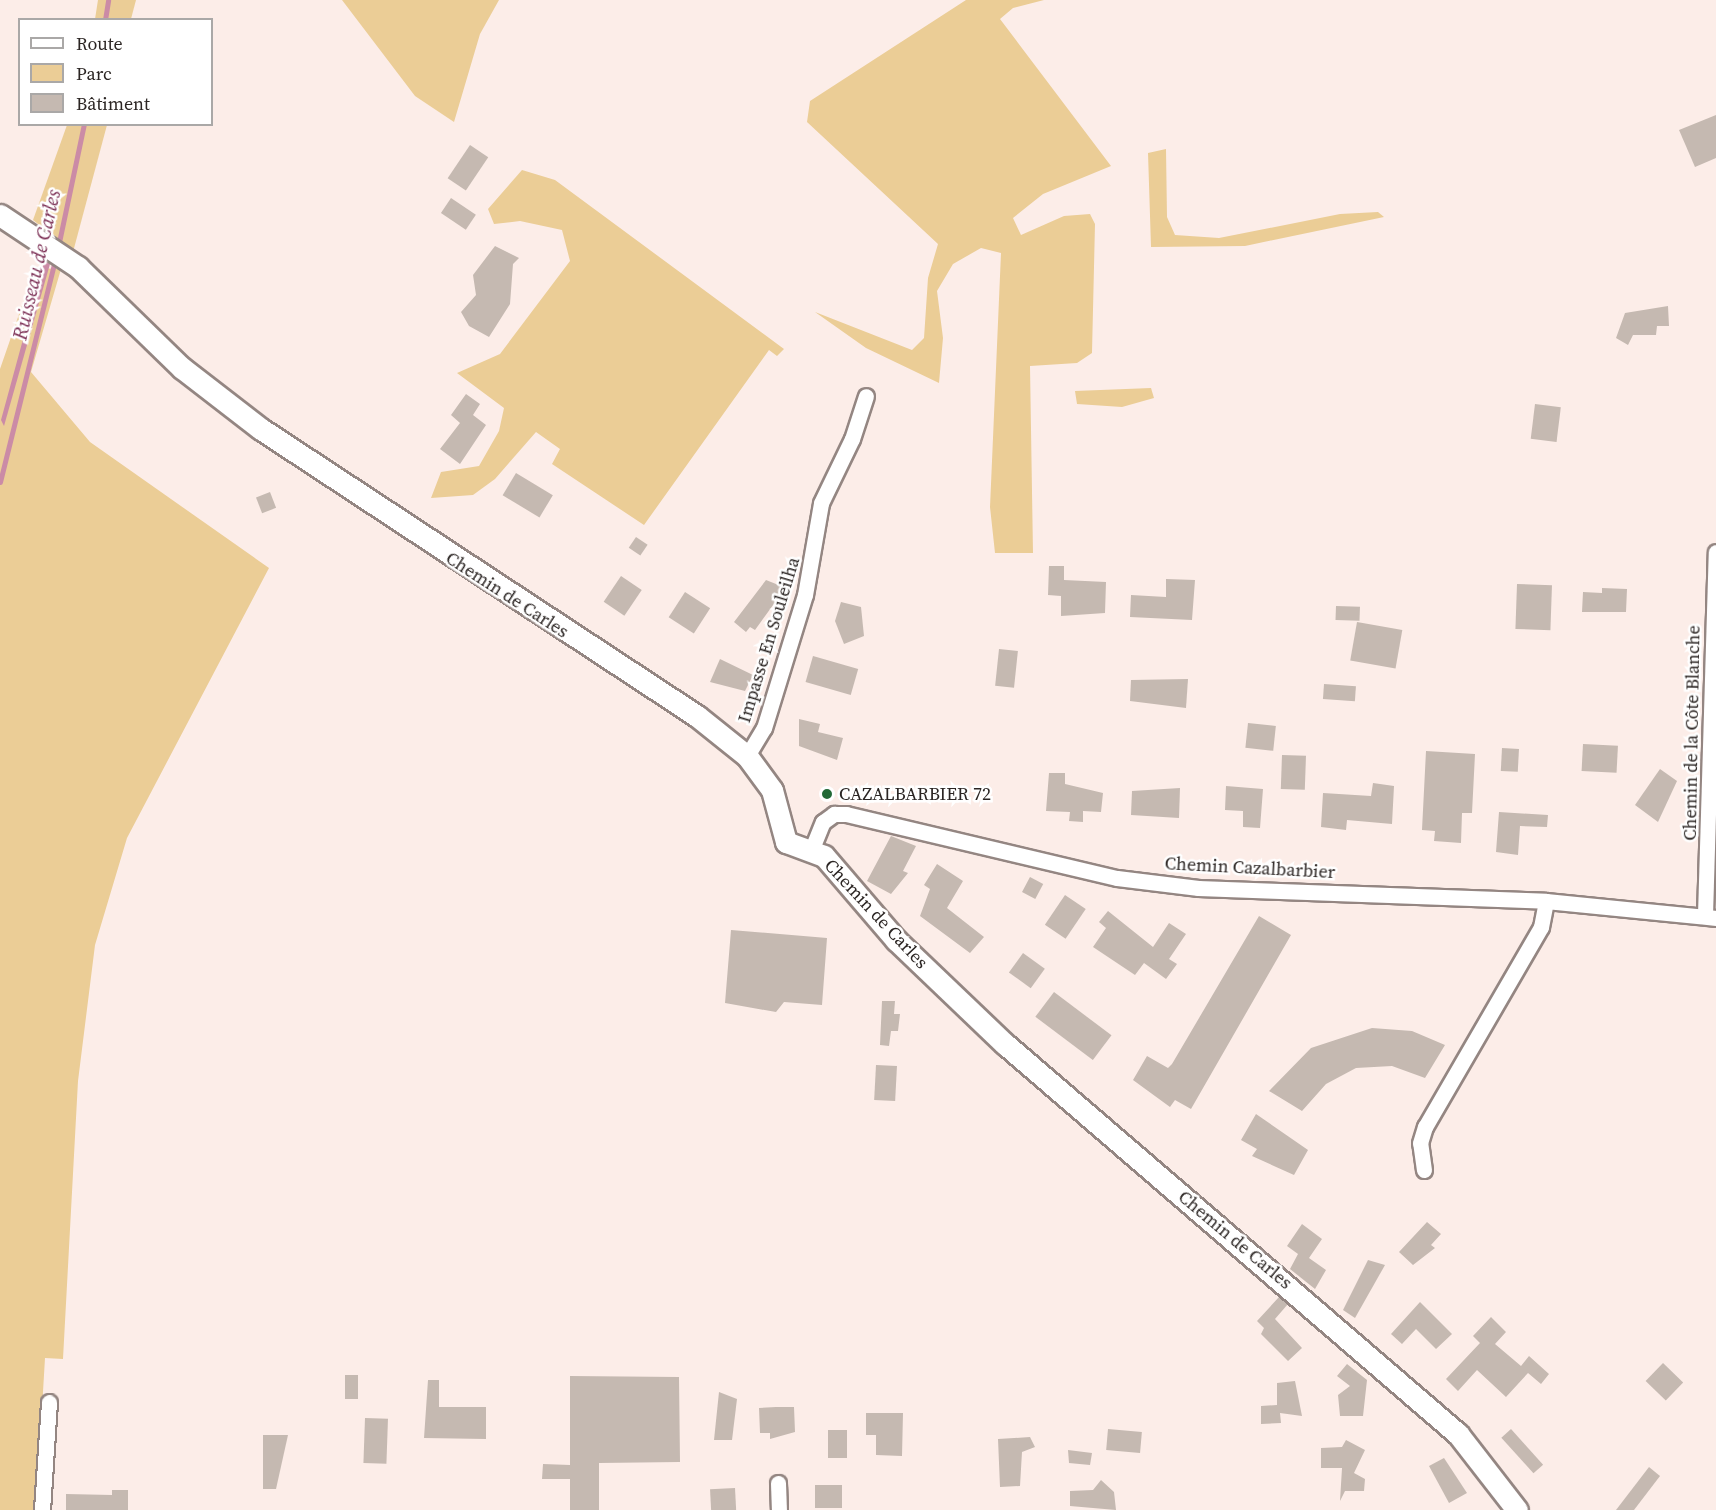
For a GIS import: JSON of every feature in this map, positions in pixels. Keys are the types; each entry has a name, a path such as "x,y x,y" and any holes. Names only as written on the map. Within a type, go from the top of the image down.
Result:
{"street":[{"name":"Chemin de Carles","path":"0,215 37,242 67,258 182,368 261,429 698,716 747,756 772,790 781,836 811,851 836,868 896,940 1005,1044 1458,1434 1517,1510"},
{"name":"Impasse En Souleilha","path":"747,756 764,728 805,595 821,503 852,439 866,396"},
{"name":"Chemin de la Côte Blanche","path":"1711,916 1716,552"},
{"name":"Chemin Cazalbarbier","path":"811,851 823,822 834,814 846,814 1117,878 1198,888 1546,901 1711,916"},
{"path":"1424,1170 1420,1143 1425,1127 1540,927 1546,901"},
{"path":"42,1510 49,1402"},
{"path":"778,1483 778,1510"}],"green space":[{"path":"98,0 136,0 131,18 95,18"},
{"path":"342,0 499,0 480,34 454,122 415,96"},
{"path":"966,0 1044,0 1013,8 1000,19 1111,166 1043,194 1013,218 1021,235 1064,216 1090,214 1095,224 1092,353 1077,363 1030,366 1033,553 995,553 990,507 1001,253 981,248 953,264 937,291 943,338 939,383 866,348 815,312 912,350 924,338 928,278 938,244 807,122 810,101"},
{"path":"67,126 107,126 73,252 33,220"},
{"path":"1166,149 1167,217 1175,235 1219,238 1340,214 1378,212 1384,217 1245,246 1151,247 1148,153"},
{"path":"522,170 555,180 784,349 777,356 769,350 644,525 552,464 560,449 536,432 495,479 473,495 431,498 441,472 479,466 499,431 504,408 457,373 500,354 570,261 562,230 520,221 494,224 488,209"},
{"path":"35,268 61,269 31,372 90,442 269,568 127,838 95,945 78,1081 63,1359 45,1358 36,1510 0,1510 0,369"},
{"path":"1151,388 1154,398 1122,407 1077,404 1075,391"}],"shaded area":[{"path":"46,255 52,257 4,426 1,420"}],"building":[{"path":"1716,115 1716,158 1695,167 1679,130"},
{"path":"470,145 488,157 466,190 448,178"},
{"path":"451,198 476,215 466,230 441,213"},
{"path":"495,246 519,258 513,264 510,304 489,337 469,326 461,312 476,295 473,275"},
{"path":"1668,306 1669,326 1657,326 1656,335 1633,335 1628,345 1616,338 1625,313"},
{"path":"466,394 480,404 473,415 486,425 460,464 440,449 460,423 451,415"},
{"path":"1535,404 1561,407 1557,442 1531,439"},
{"path":"516,473 553,495 539,517 503,495"},
{"path":"270,492 276,508 262,513 256,497"},
{"path":"636,537 648,545 640,556 629,548"},
{"path":"1049,566 1064,566 1064,580 1106,582 1105,613 1061,616 1061,596 1048,595"},
{"path":"621,576 642,590 624,616 604,602"},
{"path":"1166,579 1195,580 1192,620 1130,617 1131,595 1166,597"},
{"path":"766,580 781,586 776,601 755,630 750,627 746,632 734,622"},
{"path":"1517,584 1552,585 1550,630 1515,629"},
{"path":"1602,588 1627,589 1626,612 1582,612 1583,592 1602,593"},
{"path":"685,592 710,608 694,633 669,617"},
{"path":"841,602 861,607 864,636 844,644 835,621"},
{"path":"1336,606 1360,607 1359,621 1336,620"},
{"path":"1357,622 1402,630 1396,668 1350,660"},
{"path":"999,649 1018,651 1014,688 995,686"},
{"path":"813,656 858,669 851,695 806,682"},
{"path":"720,659 753,675 745,691 710,682"},
{"path":"1188,679 1186,708 1130,701 1131,680"},
{"path":"1324,684 1356,686 1355,701 1323,699"},
{"path":"799,719 820,724 818,732 843,738 837,760 799,746"},
{"path":"1248,723 1276,726 1273,751 1245,748"},
{"path":"1583,744 1618,746 1617,773 1582,771"},
{"path":"1502,748 1519,749 1518,772 1501,771"},
{"path":"1426,751 1475,754 1472,813 1462,813 1461,843 1434,841 1435,831 1422,830"},
{"path":"1282,755 1306,756 1305,790 1281,789"},
{"path":"1660,769 1677,781 1658,822 1635,805"},
{"path":"1049,773 1065,773 1065,784 1103,793 1101,812 1083,811 1083,822 1069,821 1070,812 1046,811"},
{"path":"1373,783 1394,786 1392,824 1347,820 1346,830 1321,827 1323,793 1371,796"},
{"path":"1226,786 1263,789 1260,828 1243,827 1243,811 1225,810"},
{"path":"1180,788 1179,818 1131,815 1132,791"},
{"path":"1499,812 1548,815 1547,827 1520,826 1518,855 1496,852"},
{"path":"891,836 916,846 903,871 908,873 891,894 867,881"},
{"path":"937,864 963,881 947,908 984,937 970,953 920,916 930,889 924,885"},
{"path":"1030,877 1043,884 1035,899 1022,892"},
{"path":"1065,895 1086,909 1066,939 1045,925"},
{"path":"1108,911 1153,947 1169,923 1186,934 1169,959 1177,964 1166,979 1144,963 1135,975 1093,947 1106,928 1099,922"},
{"path":"1259,916 1291,935 1191,1109 1175,1100 1170,1107 1133,1080 1147,1056 1168,1068 1172,1064"},
{"path":"731,930 827,938 822,1005 784,1002 776,1012 725,1003"},
{"path":"1023,953 1045,969 1031,988 1009,972"},
{"path":"1054,992 1112,1035 1093,1060 1035,1017"},
{"path":"882,1001 895,1001 894,1014 900,1014 898,1031 891,1031 889,1046 880,1045"},
{"path":"1372,1028 1412,1031 1445,1045 1425,1078 1392,1066 1356,1068 1326,1084 1302,1111 1269,1091 1311,1048"},
{"path":"876,1065 897,1066 895,1101 874,1100"},
{"path":"1256,1114 1308,1150 1294,1175 1252,1156 1257,1149 1241,1140"},
{"path":"1427,1222 1441,1234 1431,1245 1435,1248 1413,1265 1399,1252"},
{"path":"1302,1224 1322,1239 1309,1258 1326,1270 1315,1289 1290,1269 1298,1254 1287,1246"},
{"path":"1368,1260 1385,1265 1355,1318 1343,1310"},
{"path":"1279,1297 1288,1304 1275,1319 1302,1348 1288,1361 1261,1334 1264,1328 1257,1321"},
{"path":"1420,1302 1452,1334 1436,1349 1416,1329 1402,1344 1391,1334"},
{"path":"1491,1317 1506,1332 1495,1344 1521,1366 1529,1356 1549,1374 1541,1384 1528,1373 1506,1397 1477,1370 1458,1391 1446,1379 1480,1343 1473,1336"},
{"path":"1663,1363 1683,1382 1666,1400 1646,1381"},
{"path":"1347,1364 1367,1380 1363,1416 1340,1416 1338,1395 1350,1386 1337,1376"},
{"path":"345,1375 358,1375 358,1399 345,1399"},
{"path":"570,1376 679,1377 680,1462 599,1463 599,1510 570,1510 570,1479 542,1479 543,1464 570,1465"},
{"path":"428,1380 439,1380 439,1407 486,1407 486,1439 424,1438"},
{"path":"1295,1381 1302,1416 1280,1413 1281,1423 1261,1424 1261,1406 1277,1405 1277,1383"},
{"path":"719,1392 737,1399 732,1440 714,1440"},
{"path":"794,1407 795,1432 770,1439 770,1433 760,1433 759,1408"},
{"path":"866,1413 903,1413 902,1456 876,1455 876,1435 866,1435"},
{"path":"365,1418 388,1419 386,1464 363,1463"},
{"path":"1108,1429 1142,1432 1140,1453 1106,1450"},
{"path":"1511,1429 1543,1465 1533,1473 1501,1438"},
{"path":"828,1430 847,1430 847,1458 828,1458"},
{"path":"263,1435 288,1435 276,1489 263,1489"},
{"path":"1030,1437 1035,1447 1022,1452 1020,1486 1000,1487 998,1439"},
{"path":"1346,1440 1365,1450 1354,1473 1365,1479 1364,1491 1345,1491 1340,1501 1342,1468 1321,1468 1321,1448 1342,1447"},
{"path":"1068,1450 1092,1453 1090,1465 1069,1463"},
{"path":"1444,1458 1467,1493 1449,1503 1429,1466"},
{"path":"1649,1467 1660,1476 1634,1510 1616,1510"},
{"path":"1101,1480 1114,1492 1116,1510 1070,1506 1070,1491 1093,1490"},
{"path":"815,1485 842,1485 842,1508 815,1508"},
{"path":"735,1488 736,1510 711,1510 710,1489"},
{"path":"112,1490 128,1490 128,1510 66,1510 66,1494 112,1495"}],"waterway":[{"name":"Ruisseau de Carles","path":"105,18 108,0"},
{"name":"Ruisseau de Carles","path":"58,247 84,126"},
{"name":"Ruisseau de Carles","path":"0,482 55,259"}],"place":[{"name":"CAZALBARBIER 72","path":"827,794"}]}
